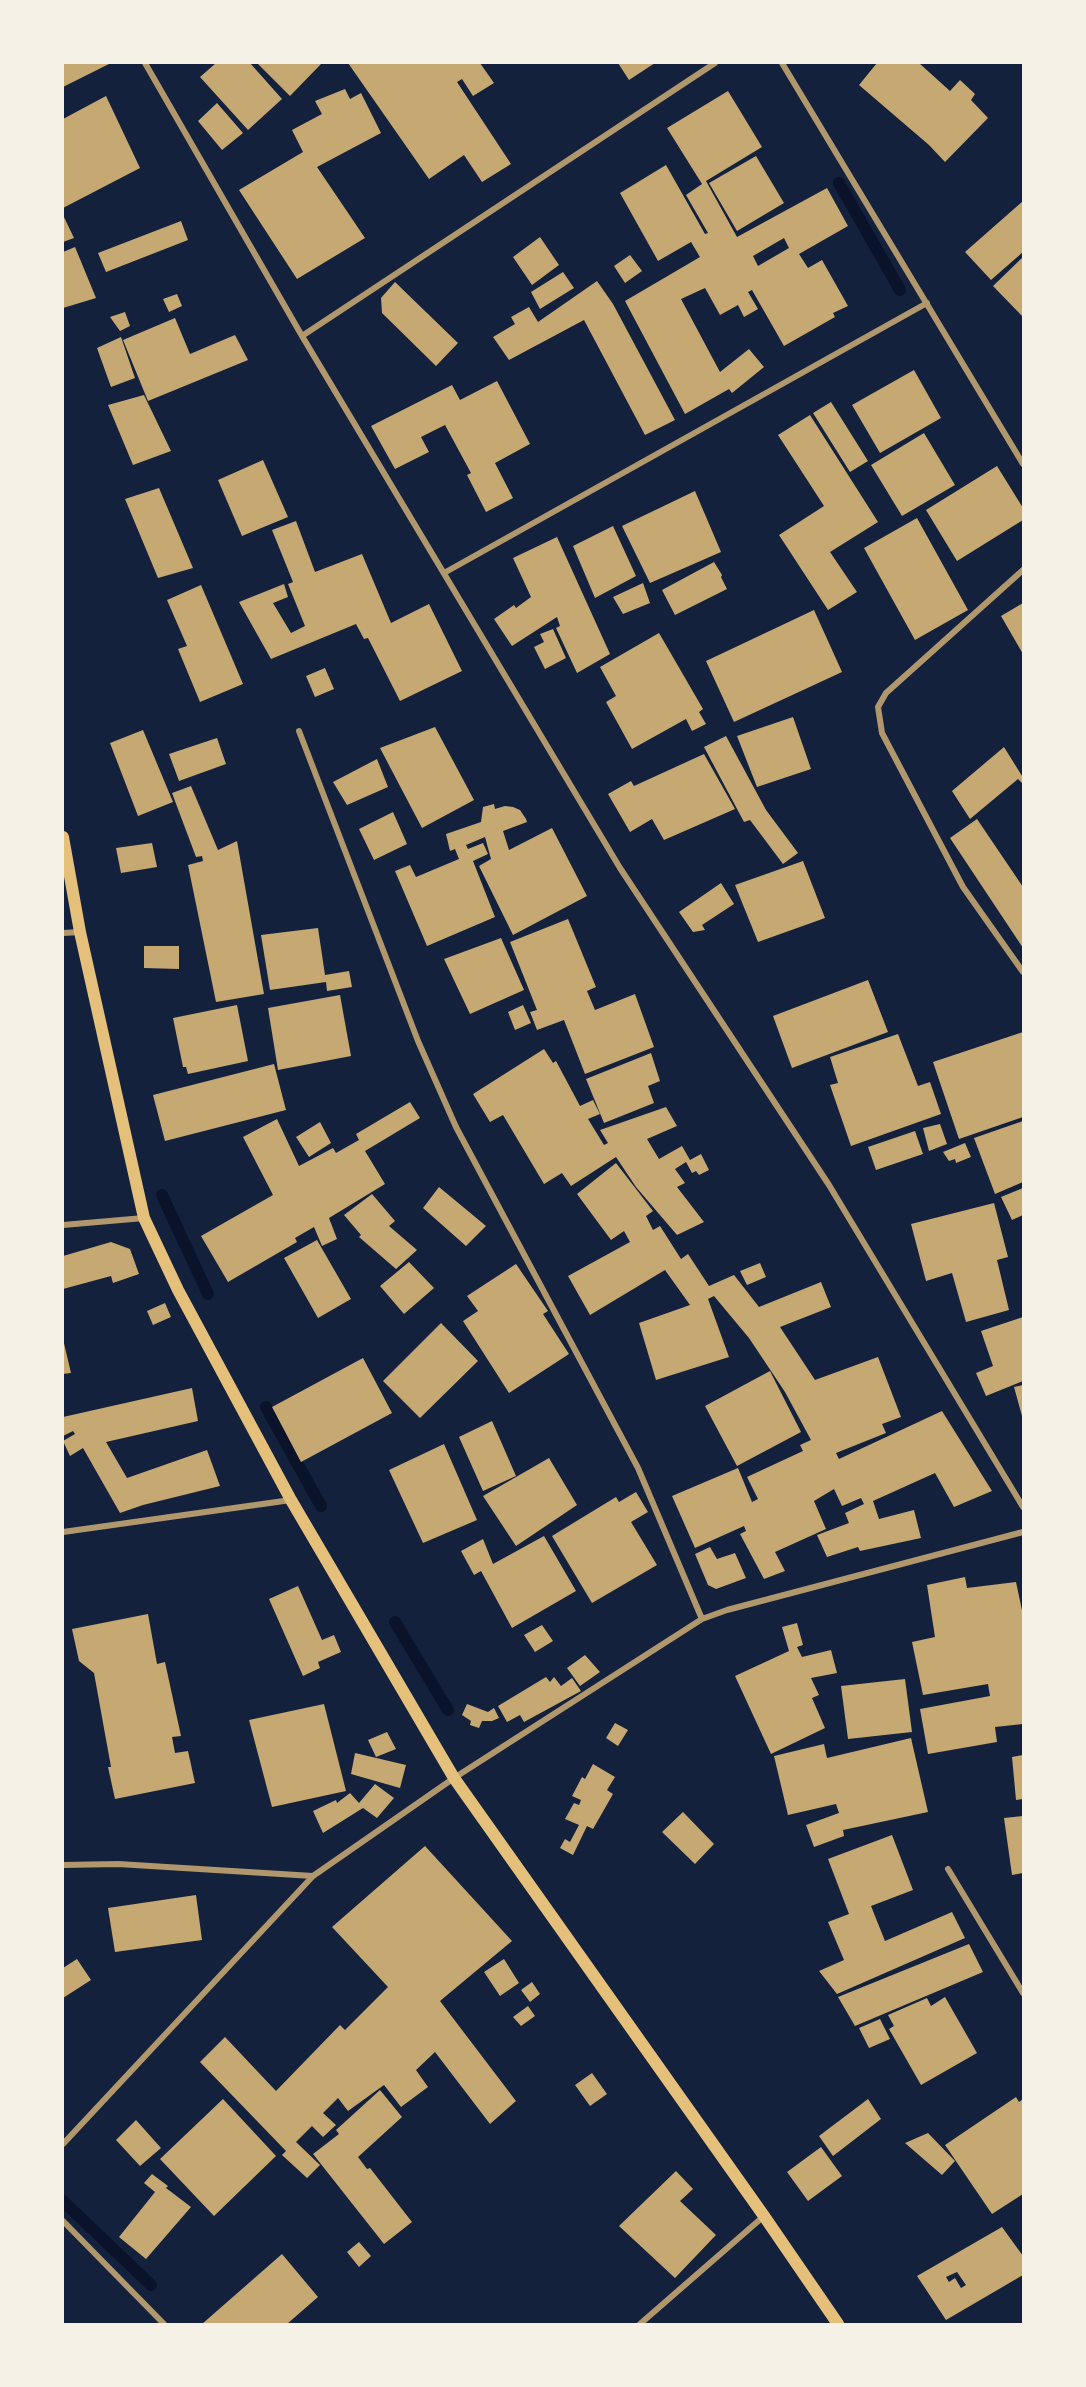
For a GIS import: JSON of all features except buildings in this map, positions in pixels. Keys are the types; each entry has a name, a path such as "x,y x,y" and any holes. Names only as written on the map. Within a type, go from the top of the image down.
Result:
{"main road":[{"path":"63,837 80,932 144,1218 178,1290 291,1500 454,1778 838,2324"}],"street":[{"path":"145,63 302,336 620,868 830,1185 1023,1507"},
{"path":"302,336 715,63"},
{"path":"782,63 1023,464"},
{"path":"444,573 927,303"},
{"path":"1023,570 886,693 878,707 882,733 963,887 1023,972"},
{"path":"299,731 418,1041 456,1127 638,1468 702,1619"},
{"path":"63,933 80,932"},
{"path":"63,1225 144,1218"},
{"path":"63,1532 291,1500"},
{"path":"63,2144 313,1876 454,1778 702,1619 727,1610 1023,1532"},
{"path":"63,1865 118,1864 313,1876"},
{"path":"948,1869 1023,1993"},
{"path":"639,2324 764,2216"},
{"path":"63,2221 164,2324"}],"waterway":[{"path":"839,183 900,290"},
{"path":"162,1195 208,1294"},
{"path":"266,1407 321,1506"},
{"path":"395,1622 448,1710"},
{"path":"63,2201 151,2285"}]}
